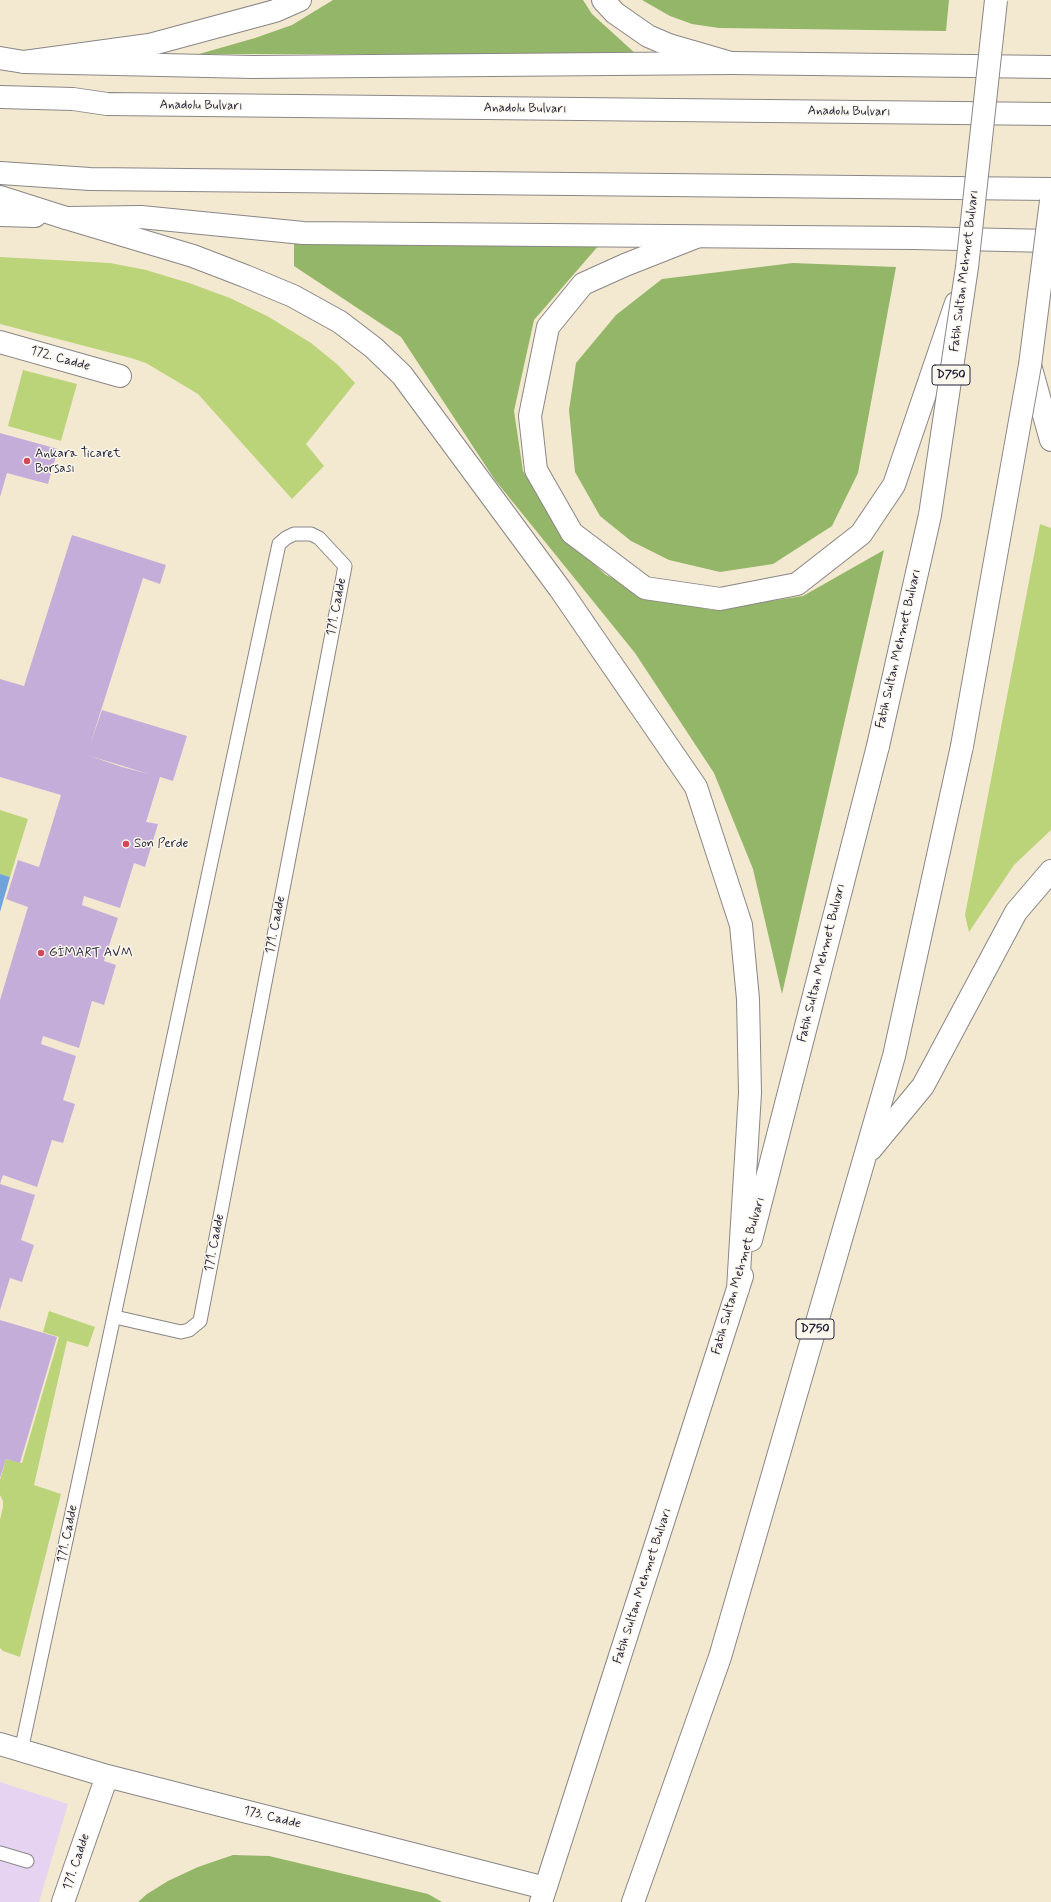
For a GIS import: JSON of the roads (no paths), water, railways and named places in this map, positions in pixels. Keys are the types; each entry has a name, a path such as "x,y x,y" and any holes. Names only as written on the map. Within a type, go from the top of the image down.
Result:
{"main road":[{"path":"0,66 149,45 268,13 300,0"},
{"path":"603,0 615,13 648,36 669,45 732,63"},
{"name":"Fatih Sultan Mehmet Bulvarı","path":"543,1895 738,1289 878,746 930,514 967,268 996,0"},
{"path":"0,58 24,62 253,67 732,63 1051,67"},
{"path":"0,88 73,99"},
{"name":"Anadolu Bulvarı","path":"0,97 73,99 107,104 1051,114"},
{"path":"0,173 90,179 1051,189"},
{"path":"0,192 90,179"},
{"path":"0,197 193,256 245,276 293,296 340,322 374,348 402,375 555,583 696,787 741,925 748,1000 750,1093 738,1289"},
{"name":"D750","path":"633,1902 720,1657 894,1056 962,746 1030,365 1051,201"},
{"path":"0,215 66,218 141,217 303,233 914,238 1051,241"},
{"path":"696,237 582,284 548,327 530,416 536,470 572,533 645,588 720,599 797,584 861,534 894,485 967,268"},
{"name":"172. Cadde","path":"0,342 120,376"},
{"path":"1030,365 1051,440"},
{"path":"865,1156 923,1086 1016,912 1051,871"},
{"name":"173. Cadde","path":"0,1744 107,1776 543,1895"},
{"name":"171. Cadde","path":"63,1902 107,1776"}],"lane":[{"name":"171. Cadde","path":"21,1751 115,1317 279,544 294,534 311,534 319,538 345,566 200,1321 189,1330 181,1332 115,1317"},
{"path":"0,1853 27,1861"}],"water":[{"path":"0,874 10,877 0,912"}],"place":[{"name":"Ankara Ticaret Borsası","path":"27,461"},
{"name":"Son Perde","path":"126,844"},
{"name":"GİMART AVM","path":"41,953"}]}
